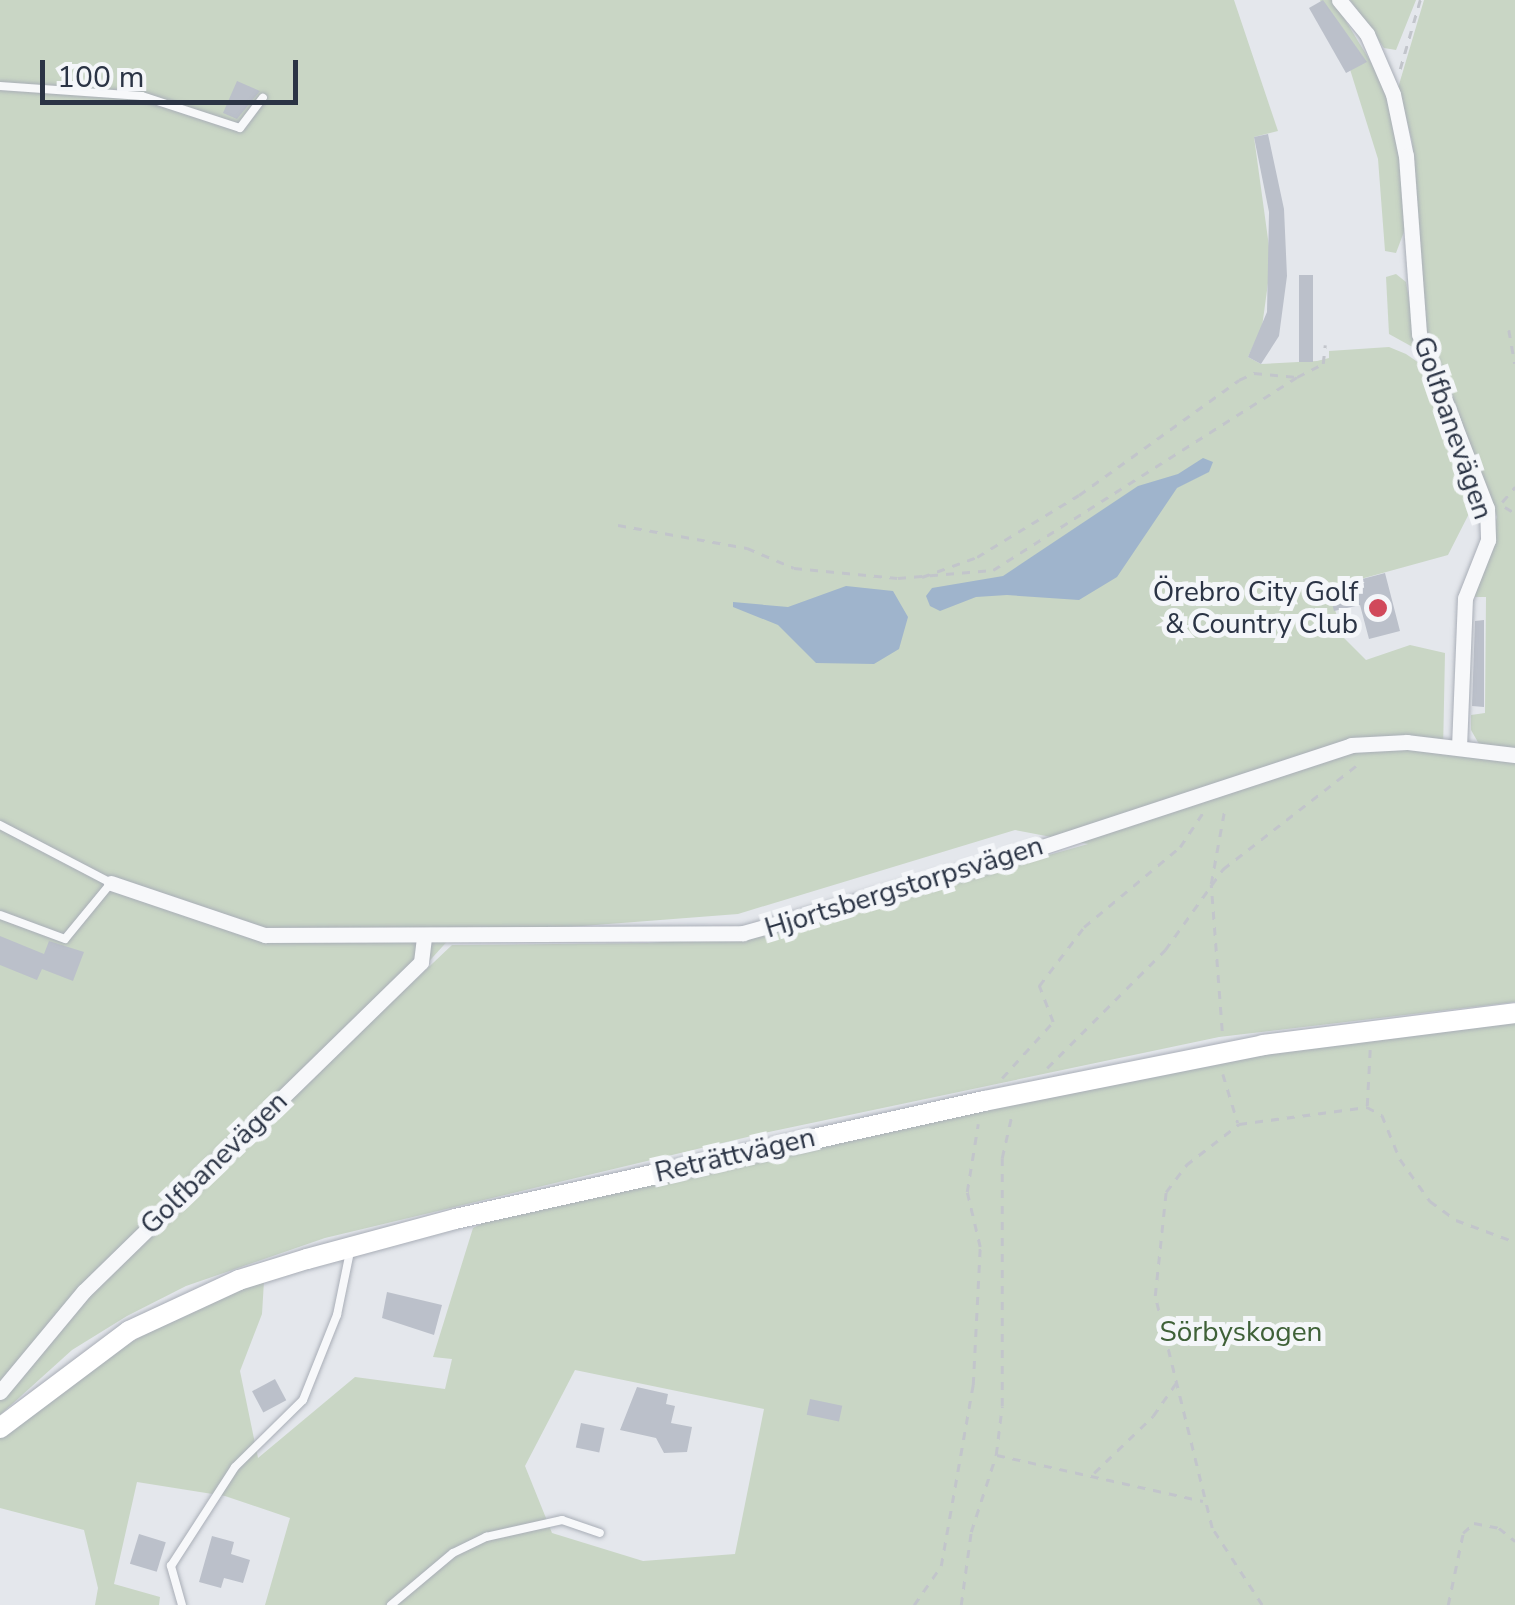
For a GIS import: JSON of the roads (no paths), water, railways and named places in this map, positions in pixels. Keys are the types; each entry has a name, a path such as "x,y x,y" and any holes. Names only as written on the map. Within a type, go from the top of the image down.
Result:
{"street":[{"name":"Golfbanevägen","path":"1339,0 1367,34 1393,94 1406,156 1420,334 1489,522 1465,598 1460,748"},
{"name":"Hjortsbergstorpsvägen","path":"112,883 265,936 424,937 773,929 1377,740 1515,755"},
{"name":"Golfbanevägen","path":"0,1392 84,1291 420,962 424,937"},
{"name":"Reträttvägen","path":"0,1428 77,1364 179,1305 239,1280 352,1247 987,1100 1370,1028 1515,1013"}],"lane":[{"path":"0,86 142,96 240,128 263,98"},
{"name":"Hjortsbergstorpsvägen","path":"0,825 112,883"},
{"path":"0,915 65,939 112,883"},
{"path":"182,1605 171,1566 251,1447 304,1400 337,1315 352,1247"},
{"path":"392,1605 453,1553 486,1537 562,1520 600,1533"}],"water":[{"path":"1203,458 1213,462 1209,472 1177,488 1117,577 1079,600 1007,595 976,597 940,611 930,606 926,596 932,588 1003,576 1138,486 1178,474"},
{"path":"846,586 893,591 908,617 899,649 874,664 816,663 778,625 733,607 733,602 788,607"}],"place":[{"name":"Örebro City Golf & Country Club","path":"1378,608"}],"park label":[{"name":"Sörbyskogen","path":"1241,1332"}]}
